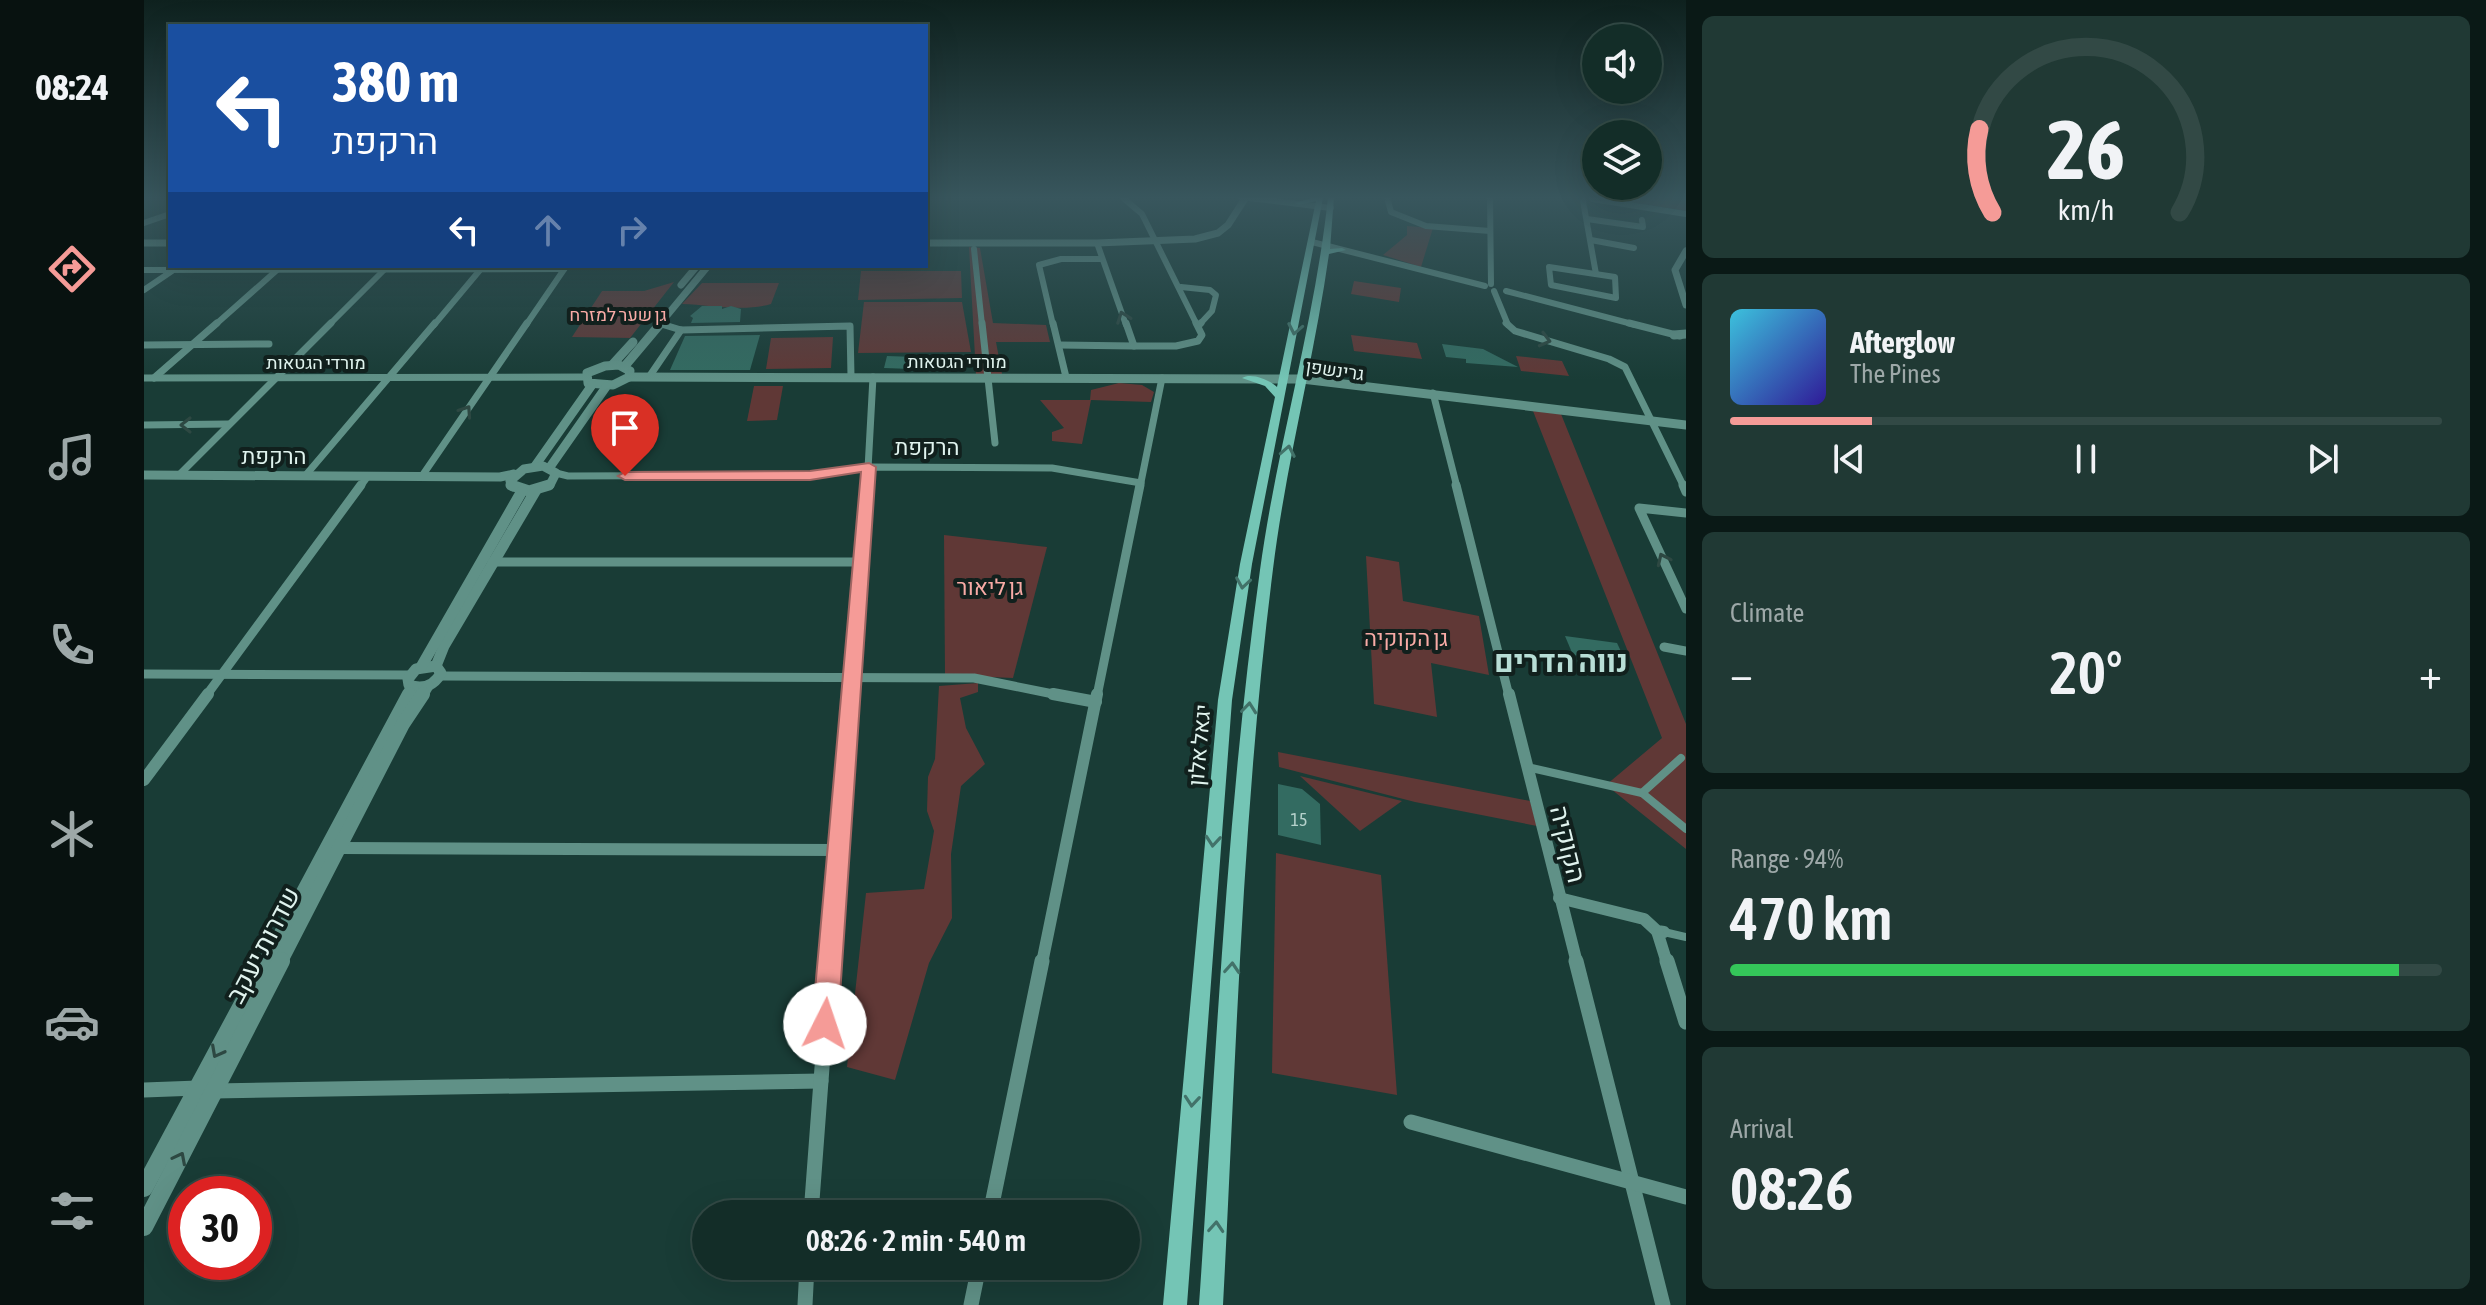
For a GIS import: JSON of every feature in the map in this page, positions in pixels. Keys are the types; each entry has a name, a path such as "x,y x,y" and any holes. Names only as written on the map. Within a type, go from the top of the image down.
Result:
{"main road":[{"name":"יגאל אלון","path":"1175,1305 1225,700 1246,564 1280,397 1323,258"},
{"name":"יגאל אלון","path":"1211,1305 1249,708 1266,567 1324,258"},
{"path":"1247,378 1268,384 1280,397"}],"street":[{"path":"975,258 995,443"},
{"path":"1060,345 1176,346 1201,338 1199,325 1165,258"},
{"path":"1376,258 1686,336"},
{"path":"1490,258 1490,287 1507,324 1515,331 1609,359 1625,367 1686,492"},
{"path":"1594,258 1596,274"},
{"path":"1682,258 1675,270 1685,300"},
{"path":"1066,377 1039,265 1061,259 1102,259 1134,346"},
{"path":"1549,267 1596,274 1615,277 1616,298 1551,285 1549,267"},
{"path":"144,270 565,268"},
{"path":"422,476 565,268"},
{"path":"612,365 695,268"},
{"path":"624,367 706,268"},
{"path":"144,290 174,270"},
{"path":"154,378 277,270"},
{"path":"179,475 384,270"},
{"path":"305,476 480,270"},
{"path":"1181,287 1210,290 1216,295 1210,316 1199,325"},
{"path":"658,323 681,330 850,326 851,376"},
{"path":"649,377 681,330"},
{"path":"144,345 269,344"},
{"path":"588,381 606,387 620,383 629,377 630,371 612,365 598,368 588,381 535,466 508,478 512,487 522,491 536,490 557,474 606,387"},
{"name":"מורדי הגטאות","path":"144,378 490,377 588,381"},
{"name":"מורדי הגטאות","path":"629,377 1285,378"},
{"path":"812,1200 859,562 869,467 873,377"},
{"path":"993,1200 1162,378"},
{"name":"גרינשפן","path":"1285,378 1686,431"},
{"name":"הקוקיה","path":"1435,396 1663,1305"},
{"path":"144,425 228,424"},
{"name":"גרינשפן","path":"1651,424 1686,425"},
{"path":"535,466 557,474"},
{"name":"הרקפת","path":"557,474 810,475 869,467 1052,468 1141,483"},
{"name":"הרקפת","path":"144,475 508,478"},
{"path":"144,780 368,476"},
{"name":"שדרות יעקב","path":"144,1227 206,1089 425,678 536,490"},
{"path":"425,678 421,667 522,491"},
{"path":"1686,513 1639,508 1686,609"},
{"path":"492,562 859,562"},
{"path":"1664,647 1686,651"},
{"path":"144,674 425,678 974,678 1096,702"},
{"name":"שדרות יעקב","path":"144,1188 206,1089 341,848 425,678"},
{"path":"1642,793 1681,758"},
{"path":"1527,767 1642,793 1686,829"},
{"path":"341,848 838,850"},
{"path":"1559,898 1644,919 1661,931 1686,937"},
{"path":"1661,931 1686,1022"},
{"path":"144,1090 821,1081"},
{"path":"1411,1122 1686,1197"},
{"path":"805,1305 806,1280"},
{"path":"971,1305 976,1280"}],"green space":[{"path":"970,258 982,258 993,323 1046,325 1050,342 996,342 1002,374 976,375"},
{"path":"1392,258 1424,258 1421,267"},
{"path":"861,271 961,271 962,298 858,300"},
{"path":"1354,281 1401,288 1399,302 1351,294"},
{"name":"גן שער למזרח","path":"674,282 630,338 572,337 602,291 644,291"},
{"path":"702,283 779,283 771,304 739,308 682,304"},
{"path":"864,302 962,302 971,352 858,353"},
{"path":"1351,335 1417,343 1422,359 1354,351"},
{"path":"833,337 831,368 766,369 771,338"},
{"path":"1516,356 1562,361 1569,376 1521,371"},
{"path":"1119,383 1142,385 1154,392 1151,402 1091,400 1082,444 1052,441 1052,432 1064,428 1040,400 1090,400 1091,390"},
{"path":"754,386 783,386 777,420 747,421"},
{"path":"1533,411 1561,414 1686,724 1686,849 1606,785 1662,738"},
{"name":"גן ליאור","path":"944,535 1047,547 1013,678 945,675"},
{"name":"גן הקוקיה","path":"1366,556 1399,562 1403,601 1479,616 1489,675 1431,663 1437,717 1374,704"},
{"path":"978,683 978,692 960,698 966,728 985,764 961,786 951,854 952,918 929,963 895,1080 847,1067 866,893 924,889 934,831 927,811 928,777 935,759 939,686"},
{"path":"1278,752 1530,801 1537,826 1415,802 1279,767"},
{"path":"1300,776 1402,801 1360,831"},
{"path":"1276,853 1381,875 1397,1095 1272,1073"}],"building":[{"path":"702,306 741,309 740,322 691,323 693,318 690,316"},
{"path":"760,335 750,370 670,370 685,336"},
{"path":"1442,344 1483,349 1518,367 1466,363 1466,359 1446,357"},
{"path":"887,356 915,357 912,369 884,368"},
{"path":"1565,636 1617,643 1626,662 1573,655"},
{"path":"1278,784 1302,789 1320,804 1321,845 1278,835"}],"district":[{"name":"נווה הדרים","path":"1561,661"}],"route":[{"path":"625,476 810,475 869,467 859,562 825,1024"}]}
